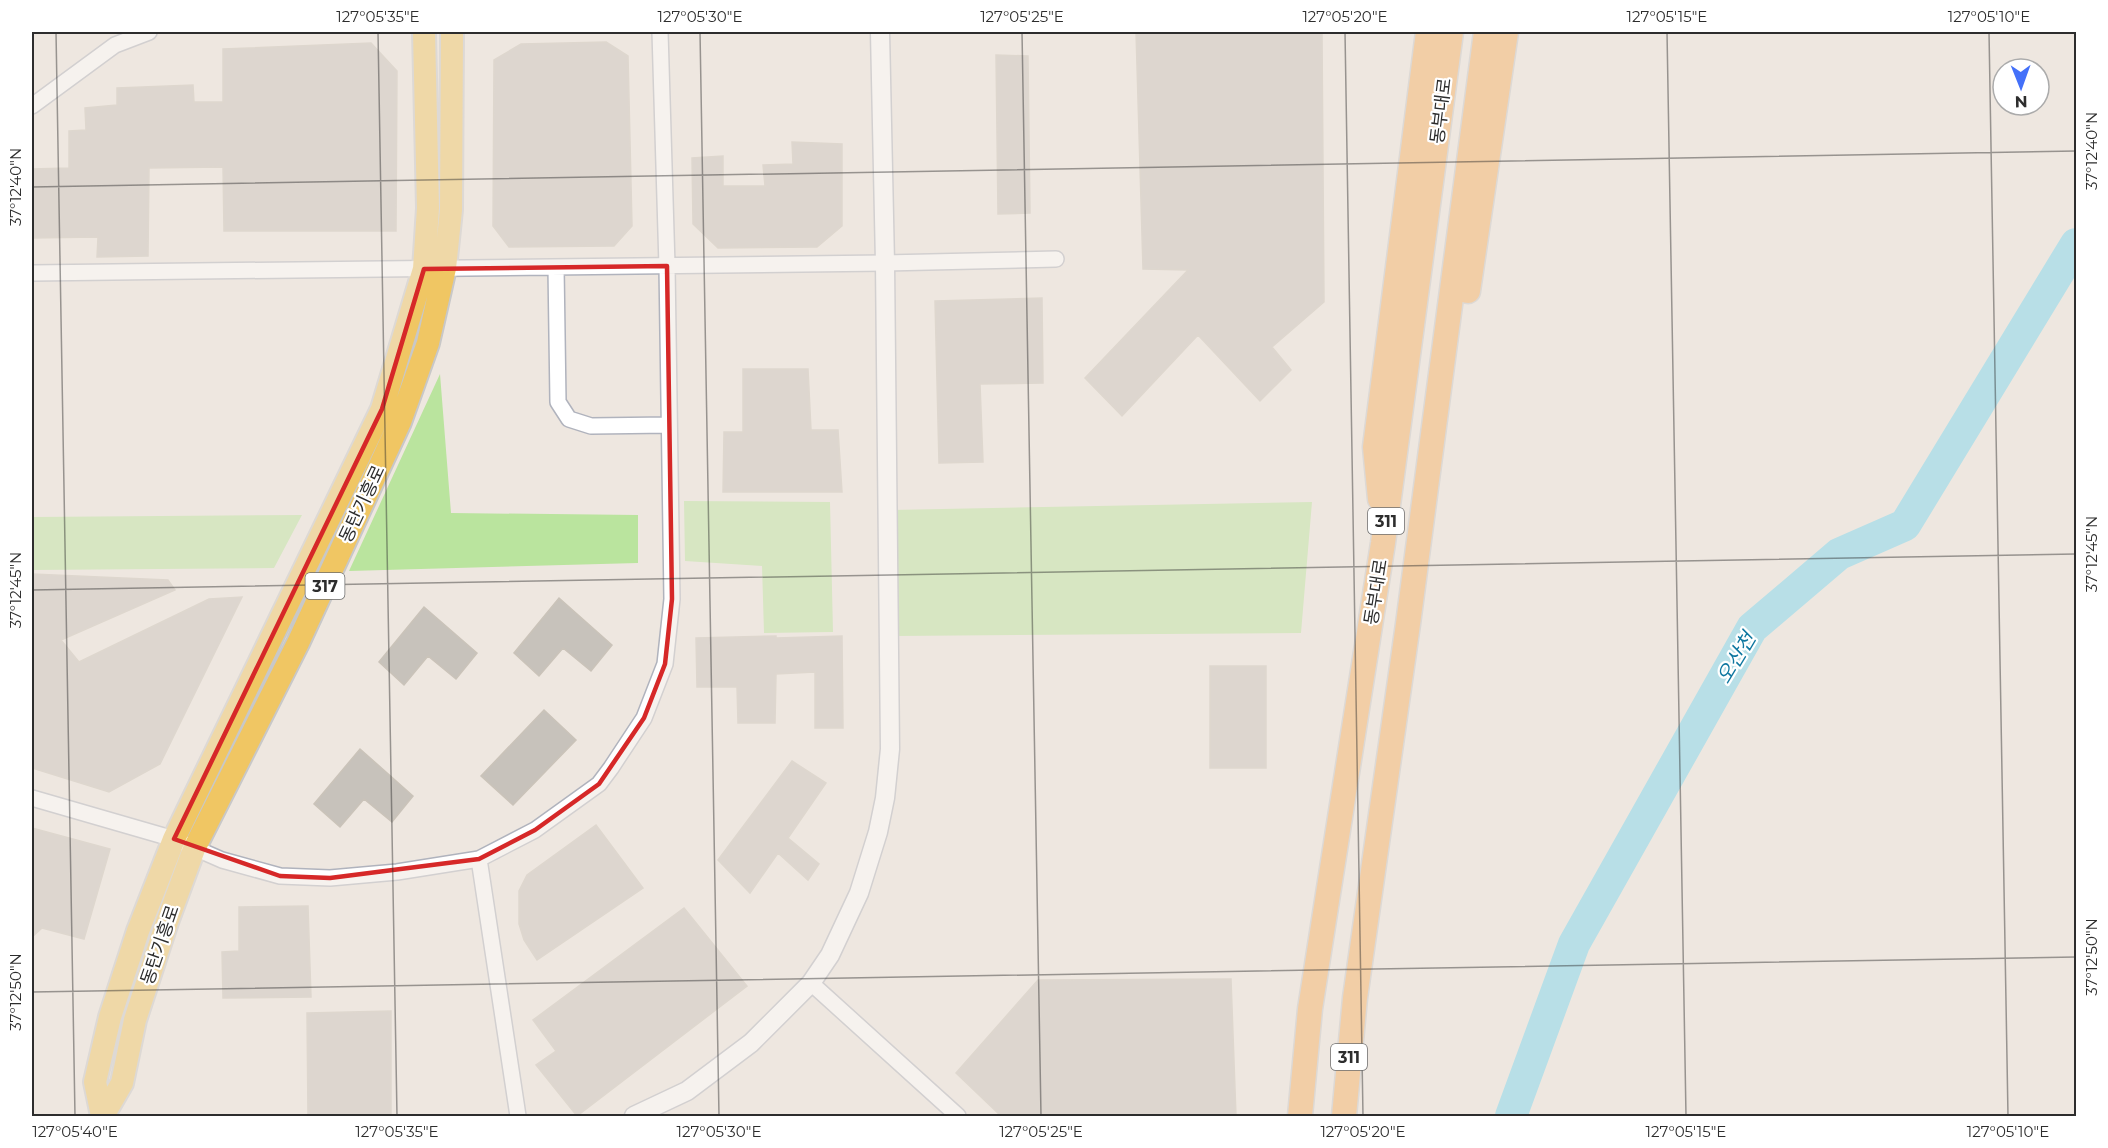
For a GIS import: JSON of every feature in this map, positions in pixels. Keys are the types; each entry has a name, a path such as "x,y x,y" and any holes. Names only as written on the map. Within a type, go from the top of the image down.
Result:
{"highway":[{"path":"1383,543 1375,447 1428,32"},
{"name":"동부대로","path":"1300,1116 1310,1009 1383,543 1452,32"},
{"name":"동부대로","path":"1344,1116 1355,998 1408,624 1486,32"},
{"path":"1408,624 1438,490 1506,32"}],"main road":[{"name":"동탄기흥로","path":"103,1116 122,1083 135,1020 194,849 298,643 400,422 428,343 434,268 428,208 424,32"},
{"name":"동탄기흥로","path":"103,1116 95,1082 110,1017 138,931 174,839 382,409 434,268 451,210 452,32"}],"street":[{"path":"32,106 115,45 149,32"},
{"path":"32,798 174,839 222,860 280,876 330,878 397,872 479,859 535,830 599,784 644,718 665,664 672,598 667,266 660,32"},
{"path":"634,1116 687,1091 751,1043 811,983 830,955 859,893 878,832 887,778 890,738 880,32"},
{"path":"32,273 1056,259"},
{"path":"556,267 558,402 569,419 591,426 669,425"},
{"path":"479,859 518,1116"},
{"path":"811,983 958,1116"}],"highlighted area":[{"path":"667,266 672,599 665,664 644,718 599,784 535,830 479,859 330,878 280,876 174,839 382,409 424,269"}],"green space":[{"path":"440,374 451,513 638,515 638,563 349,571"},
{"path":"684,501 830,502 833,632 764,633 762,566 685,561"},
{"path":"1312,502 1301,633 896,636 890,510"},
{"path":"302,515 274,568 32,570 32,517"}],"building":[{"path":"1136,32 1322,32 1324,302 1272,347 1291,370 1260,401 1198,335 1122,416 1085,378 1188,270 1143,269"},
{"path":"606,42 628,56 632,226 614,246 509,247 493,226 494,60 521,44"},
{"path":"371,43 397,71 396,231 224,231 223,167 149,168 148,256 97,257 98,237 32,238 32,169 69,168 69,131 86,130 85,108 117,105 117,88 193,85 194,102 223,102 223,49"},
{"path":"996,55 1028,56 1030,213 998,214"},
{"path":"792,142 842,144 842,226 817,247 718,248 693,224 692,158 723,156 723,186 765,186 763,165 793,164"},
{"path":"1042,298 1043,383 980,384 983,462 939,463 935,301"},
{"path":"743,369 808,369 811,430 838,430 842,492 723,492 724,432 743,432"},
{"path":"32,574 168,580 175,590 61,640 79,662 209,599 242,597 160,764 109,792 32,768"},
{"path":"559,598 612,645 591,671 563,648 539,676 514,653"},
{"path":"424,607 477,653 456,679 428,656 404,685 379,662"},
{"path":"776,636 776,638 842,636 843,728 815,728 815,672 776,674 775,723 738,723 737,687 697,687 696,638"},
{"path":"1210,666 1266,666 1266,768 1210,768"},
{"path":"544,710 576,740 513,805 481,776"},
{"path":"360,749 413,796 392,822 364,799 340,827 314,804"},
{"path":"792,761 826,783 788,838 819,864 808,880 778,853 750,893 718,860"},
{"path":"596,825 643,888 537,960 524,940 519,924 519,891 527,875"},
{"path":"32,828 110,849 84,939 42,928 32,937"},
{"path":"308,906 311,997 223,998 222,952 239,951 239,907"},
{"path":"684,908 747,986 577,1116 536,1065 556,1051 533,1020"},
{"path":"1231,979 1236,1116 1001,1116 956,1073 1038,980"},
{"path":"391,1011 391,1116 308,1116 307,1013"}],"waterway":[{"name":"오산천","path":"1511,1116 1574,944 1752,628 1839,554 1905,525 2076,244"}]}
